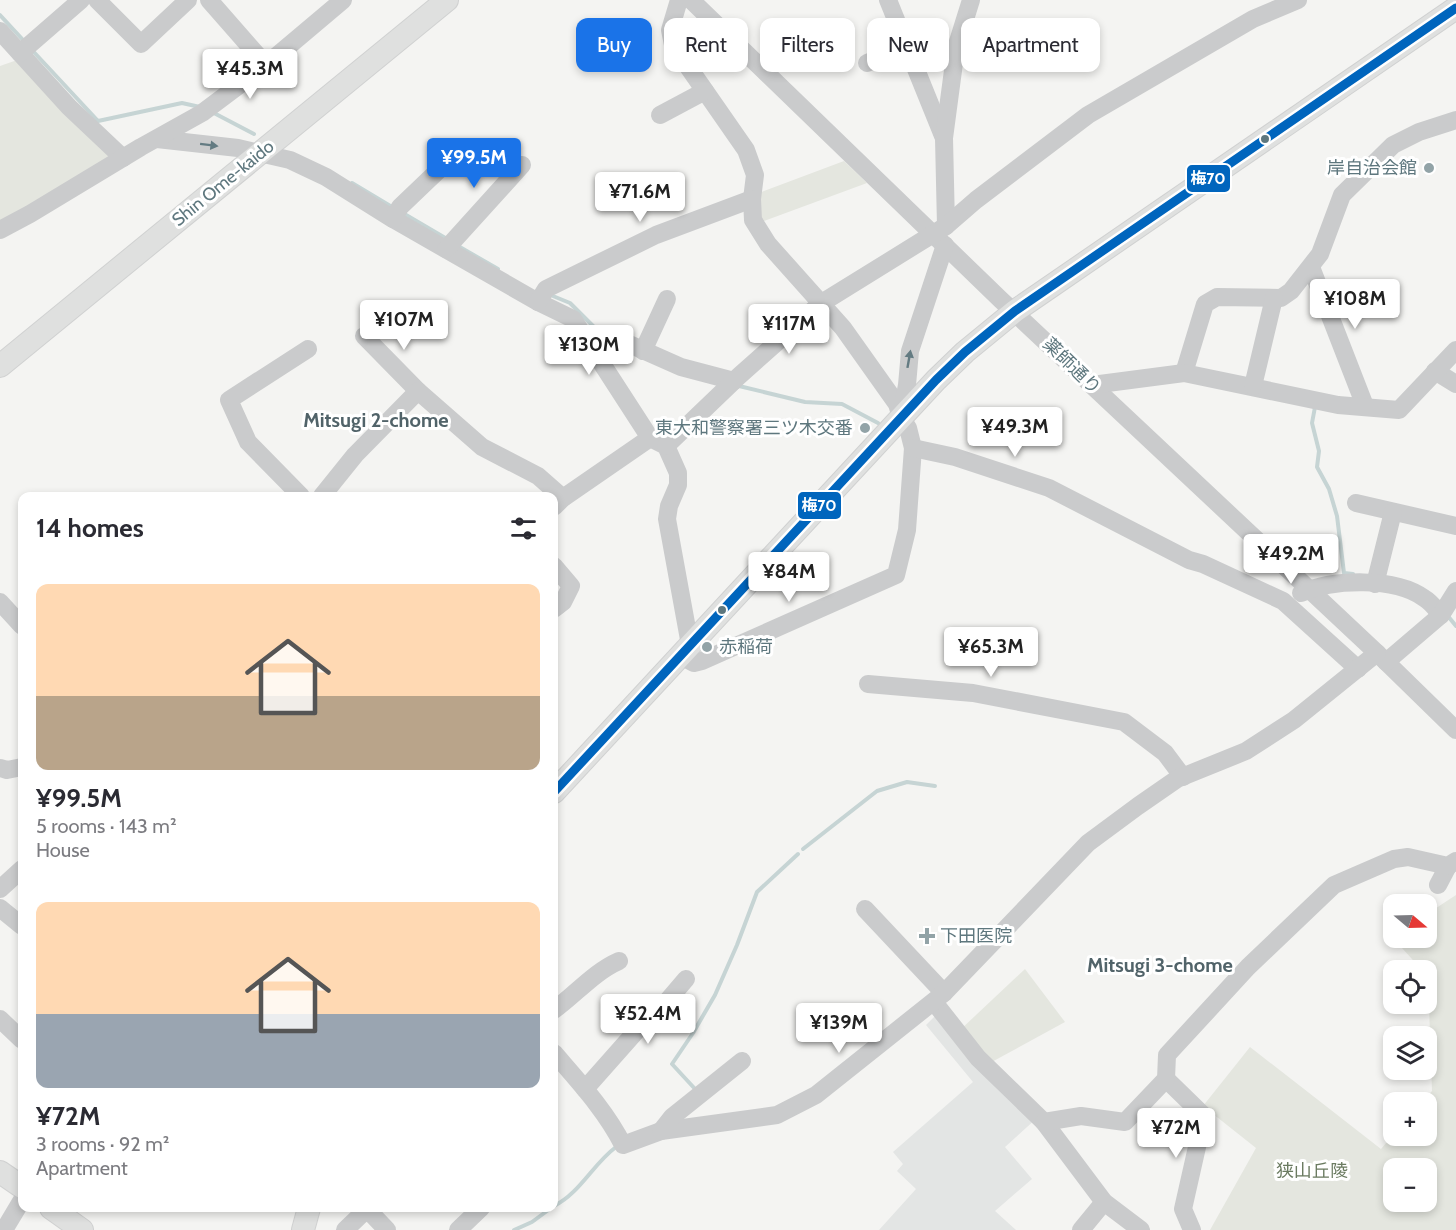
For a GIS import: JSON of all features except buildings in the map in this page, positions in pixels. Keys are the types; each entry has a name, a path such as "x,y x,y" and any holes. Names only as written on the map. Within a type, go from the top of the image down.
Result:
{"main road":[{"name":"Shin Ome-kaido","path":"0,366 447,0"},
{"path":"558,788 957,359 1015,311 1456,8"},
{"path":"0,1172 18,1184"},
{"path":"57,1212 82,1230"},
{"path":"303,1230 308,1212"}],"street":[{"path":"24,48 81,0"},
{"path":"97,0 141,44 188,0"},
{"path":"209,0 266,65"},
{"path":"0,230 207,110 266,65 343,0"},
{"path":"157,139 261,152 290,160 397,213 542,295 573,319 678,473 678,484 669,506 667,519 685,650 694,663 702,661 896,575 907,530 913,448 908,428 897,404 843,328 768,244 753,220 752,199 755,175 747,150 673,45 670,30 679,0"},
{"name":"薬師通り","path":"691,0 942,235 1015,311 1456,730"},
{"path":"888,0 895,18"},
{"path":"901,417 910,351 942,235 944,138 956,48 971,0"},
{"path":"558,502 658,442 731,384 820,304 942,235 976,200 1088,115 1252,19 1298,0"},
{"path":"0,31 24,48 69,107 123,158"},
{"path":"917,72 944,138"},
{"path":"660,115 705,91"},
{"path":"1184,373 1205,304 1217,297 1281,298 1291,291 1320,254 1342,195 1393,145 1419,132 1456,120"},
{"path":"397,213 445,164"},
{"path":"450,243 522,165"},
{"path":"542,295 656,235 752,199"},
{"path":"1311,267 1365,406"},
{"path":"1253,386 1274,298"},
{"path":"643,351 667,299"},
{"path":"364,336 418,392 482,447 538,476 550,492"},
{"path":"620,340 681,367 731,384"},
{"path":"297,492 248,442 229,400 308,349"},
{"path":"1092,385 1184,373 1338,405 1399,410 1456,350"},
{"path":"1435,371 1456,384"},
{"path":"325,492 355,455 418,392"},
{"path":"913,448 955,457 1049,488 1189,560 1203,564 1283,601 1358,669"},
{"path":"1356,503 1456,526"},
{"path":"1377,578 1393,512"},
{"path":"558,571 571,586 563,602 558,606"},
{"path":"1283,601 1309,590 1340,582 1377,578 1448,611"},
{"path":"558,1058 615,1129 623,1145 661,1131 777,1115 816,1095 939,997 1088,843 1138,806 1183,777 1246,751 1294,720 1358,669 1382,658 1448,611 1456,591"},
{"path":"0,602 18,622"},
{"path":"868,684 973,693 1124,722 1166,753 1183,777"},
{"path":"1044,1122 1081,1116 1125,1122 1166,1079 1167,1055 1248,967 1334,885 1394,859 1408,857 1452,863 1438,885"},
{"path":"0,889 18,873"},
{"path":"0,908 18,923"},
{"path":"865,909 939,997 978,1058 1044,1122 1104,1202 1141,1230"},
{"path":"558,1007 604,968 619,961"},
{"path":"585,1089 639,1028 651,1020 686,979"},
{"path":"0,1019 18,1036"},
{"path":"661,1131 672,1117 742,1060"},
{"path":"1166,1079 1204,1116 1183,1209 1192,1230"},
{"path":"1081,1230 1104,1202"},
{"path":"4,1230 18,1207"},
{"path":"345,1230 364,1212"},
{"path":"371,1212 387,1230"},
{"path":"458,1230 477,1212"}],"shaded area":[{"path":"937,1014 1037,1118 1005,1147 1032,1179 995,1211 1016,1230 879,1230 916,1189 897,1171 903,1164 893,1152 973,1082 926,1025"}],"green space":[{"path":"20,59 113,158 0,225 0,66"},
{"path":"844,161 867,183 761,222 756,194"},
{"name":"狭山丘陵","path":"1456,895 1456,1230 1210,1230 1256,1148 1203,1106 1250,1047 1381,1149 1384,1146 1437,1146 1437,1092 1431,1092 1432,1080 1437,1080 1437,1026 1430,1026 1429,1014 1437,1014 1437,960 1413,960 1402,948 1437,948 1437,907"},
{"path":"1025,969 1065,1022 988,1064 959,1031"}],"waterway":[{"path":"0,15 24,41"},
{"path":"31,49 98,121 182,103 200,107"},
{"path":"212,112 254,134"},
{"path":"352,183 392,207"},
{"path":"401,212 447,239"},
{"path":"458,246 498,269"},
{"path":"548,294 570,303 603,336 613,341"},
{"path":"739,386 805,402 842,404 878,423"},
{"path":"1315,407 1312,423 1319,451 1317,467 1329,489 1337,516 1344,573 1353,574"},
{"path":"1447,615 1456,626"},
{"path":"803,849 877,791 907,782 935,786"},
{"path":"696,1090 672,1064 715,995 757,892 798,854"},
{"path":"558,1203 571,1194 616,1147"},
{"path":"514,1230 532,1222 546,1212"}],"transit line":[{"name":"梅70","path":"558,788 936,380 965,352 1015,311 1456,8"}],"place":[{"name":"岸自治会館","path":"1429,168"},
{"name":"東大和警察署三ツ木交番","path":"865,428"},
{"name":"赤稲荷","path":"707,647"},
{"name":"下田医院","path":"927,936"}],"district":[{"name":"Mitsugi 2-chome","path":"376,420"},
{"name":"Mitsugi 3-chome","path":"1160,965"}]}
